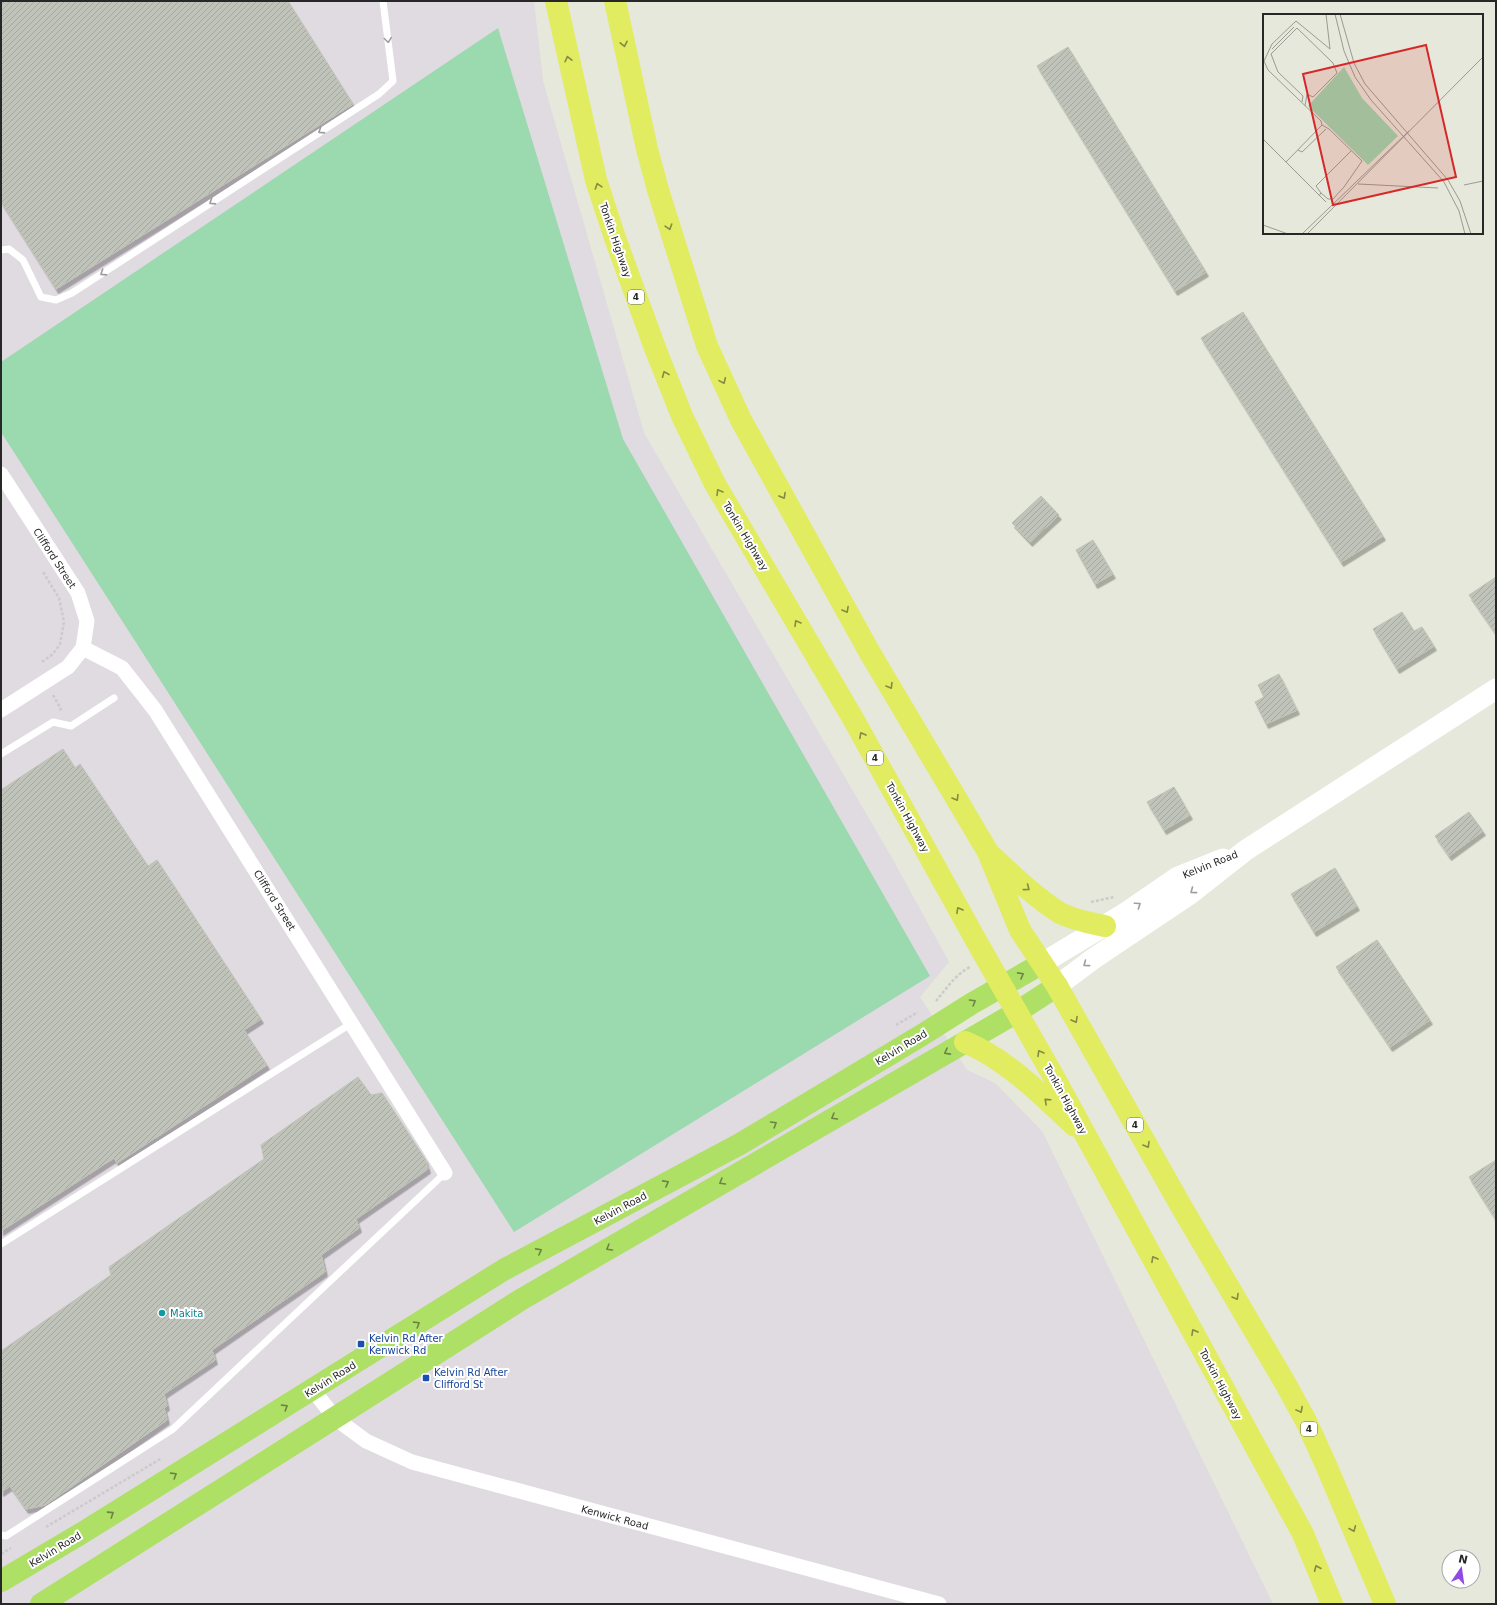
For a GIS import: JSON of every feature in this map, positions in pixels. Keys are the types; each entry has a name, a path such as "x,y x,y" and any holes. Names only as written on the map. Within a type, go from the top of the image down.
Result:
{"highway":[{"name":"Tonkin Highway","path":"556,1 596,180 634,293 682,416 714,484 851,715 1087,1136 1303,1534 1332,1604"},
{"name":"4","path":"615,1 648,156 707,346 744,427 870,653 988,852 1020,930 1056,986 1306,1421 1385,1604"},
{"path":"988,852 1022,884 1060,912 1086,922 1105,926"},
{"path":"965,1042 983,1050 1006,1064 1087,1136"}],"main road":[{"name":"Kelvin Road","path":"41,1604 522,1299 1017,1012 1190,894 1246,850 1496,689"},
{"name":"Kelvin Road","path":"1,1581 82,1533 313,1390 505,1269 740,1144 1002,986 1105,926 1178,877 1246,850"}],"street":[{"name":"Clifford Street","path":"1,474 78,593 87,621 83,648 68,667 1,710"},
{"name":"Clifford Street","path":"83,648 122,668 155,710 445,1173"},
{"name":"Kenwick Road","path":"313,1390 335,1418 366,1441 412,1462 939,1604"}],"lane":[{"path":"1,250 9,249 22,260 41,297 56,300 72,293 379,94 393,81 383,1"},
{"path":"1,754 53,722 71,726 114,698"},
{"path":"1,1244 352,1024"},
{"path":"1,1535 6,1536 173,1429 445,1173"}],"path":[{"path":"41,663 53,654 60,644 64,622 59,598 43,571"},
{"path":"1089,903 1118,896 1127,912"}],"shaded area":[{"path":"1,1 534,1 543,81 644,433 892,858 949,962 920,997 967,1070 995,1083 1042,1131 1273,1604 1,1604"}],"green space":[{"path":"498,28 623,439 930,976 514,1232 1,432 1,362"}],"building":[{"path":"1,1 288,1 353,104 56,289 1,202"},
{"path":"1068,47 1206,272 1175,291 1037,66"},
{"path":"1243,312 1383,536 1341,562 1201,338"},
{"path":"1041,496 1059,515 1030,542 1012,523"},
{"path":"1093,540 1113,574 1095,584 1076,550"},
{"path":"1496,577 1496,634 1469,595"},
{"path":"1402,612 1414,631 1422,627 1434,646 1397,669 1373,629"},
{"path":"1279,674 1297,710 1266,724 1255,702 1264,697 1258,685"},
{"path":"63,749 75,768 80,764 148,866 157,860 261,1019 244,1030 267,1065 117,1163 114,1158 1,1231 1,790"},
{"path":"1174,787 1190,815 1164,830 1147,802"},
{"path":"1469,812 1483,831 1449,856 1435,836"},
{"path":"1335,868 1357,906 1314,932 1291,894"},
{"path":"1377,940 1430,1020 1390,1047 1336,967"},
{"name":"Makita","path":"358,1077 371,1095 382,1093 425,1159 428,1169 356,1219 359,1228 321,1255 325,1272 212,1350 215,1360 164,1394 167,1406 164,1408 167,1420 45,1505 26,1509 10,1486 1,1492 1,1351 111,1275 109,1267 264,1159 261,1145"},
{"path":"1496,1160 1496,1220 1469,1177"}],"place":[{"name":"Makita","path":"162,1313"},
{"name":"Kelvin Rd After Kenwick Rd","path":"361,1344"},
{"name":"Kelvin Rd After Clifford St","path":"426,1378"}]}
